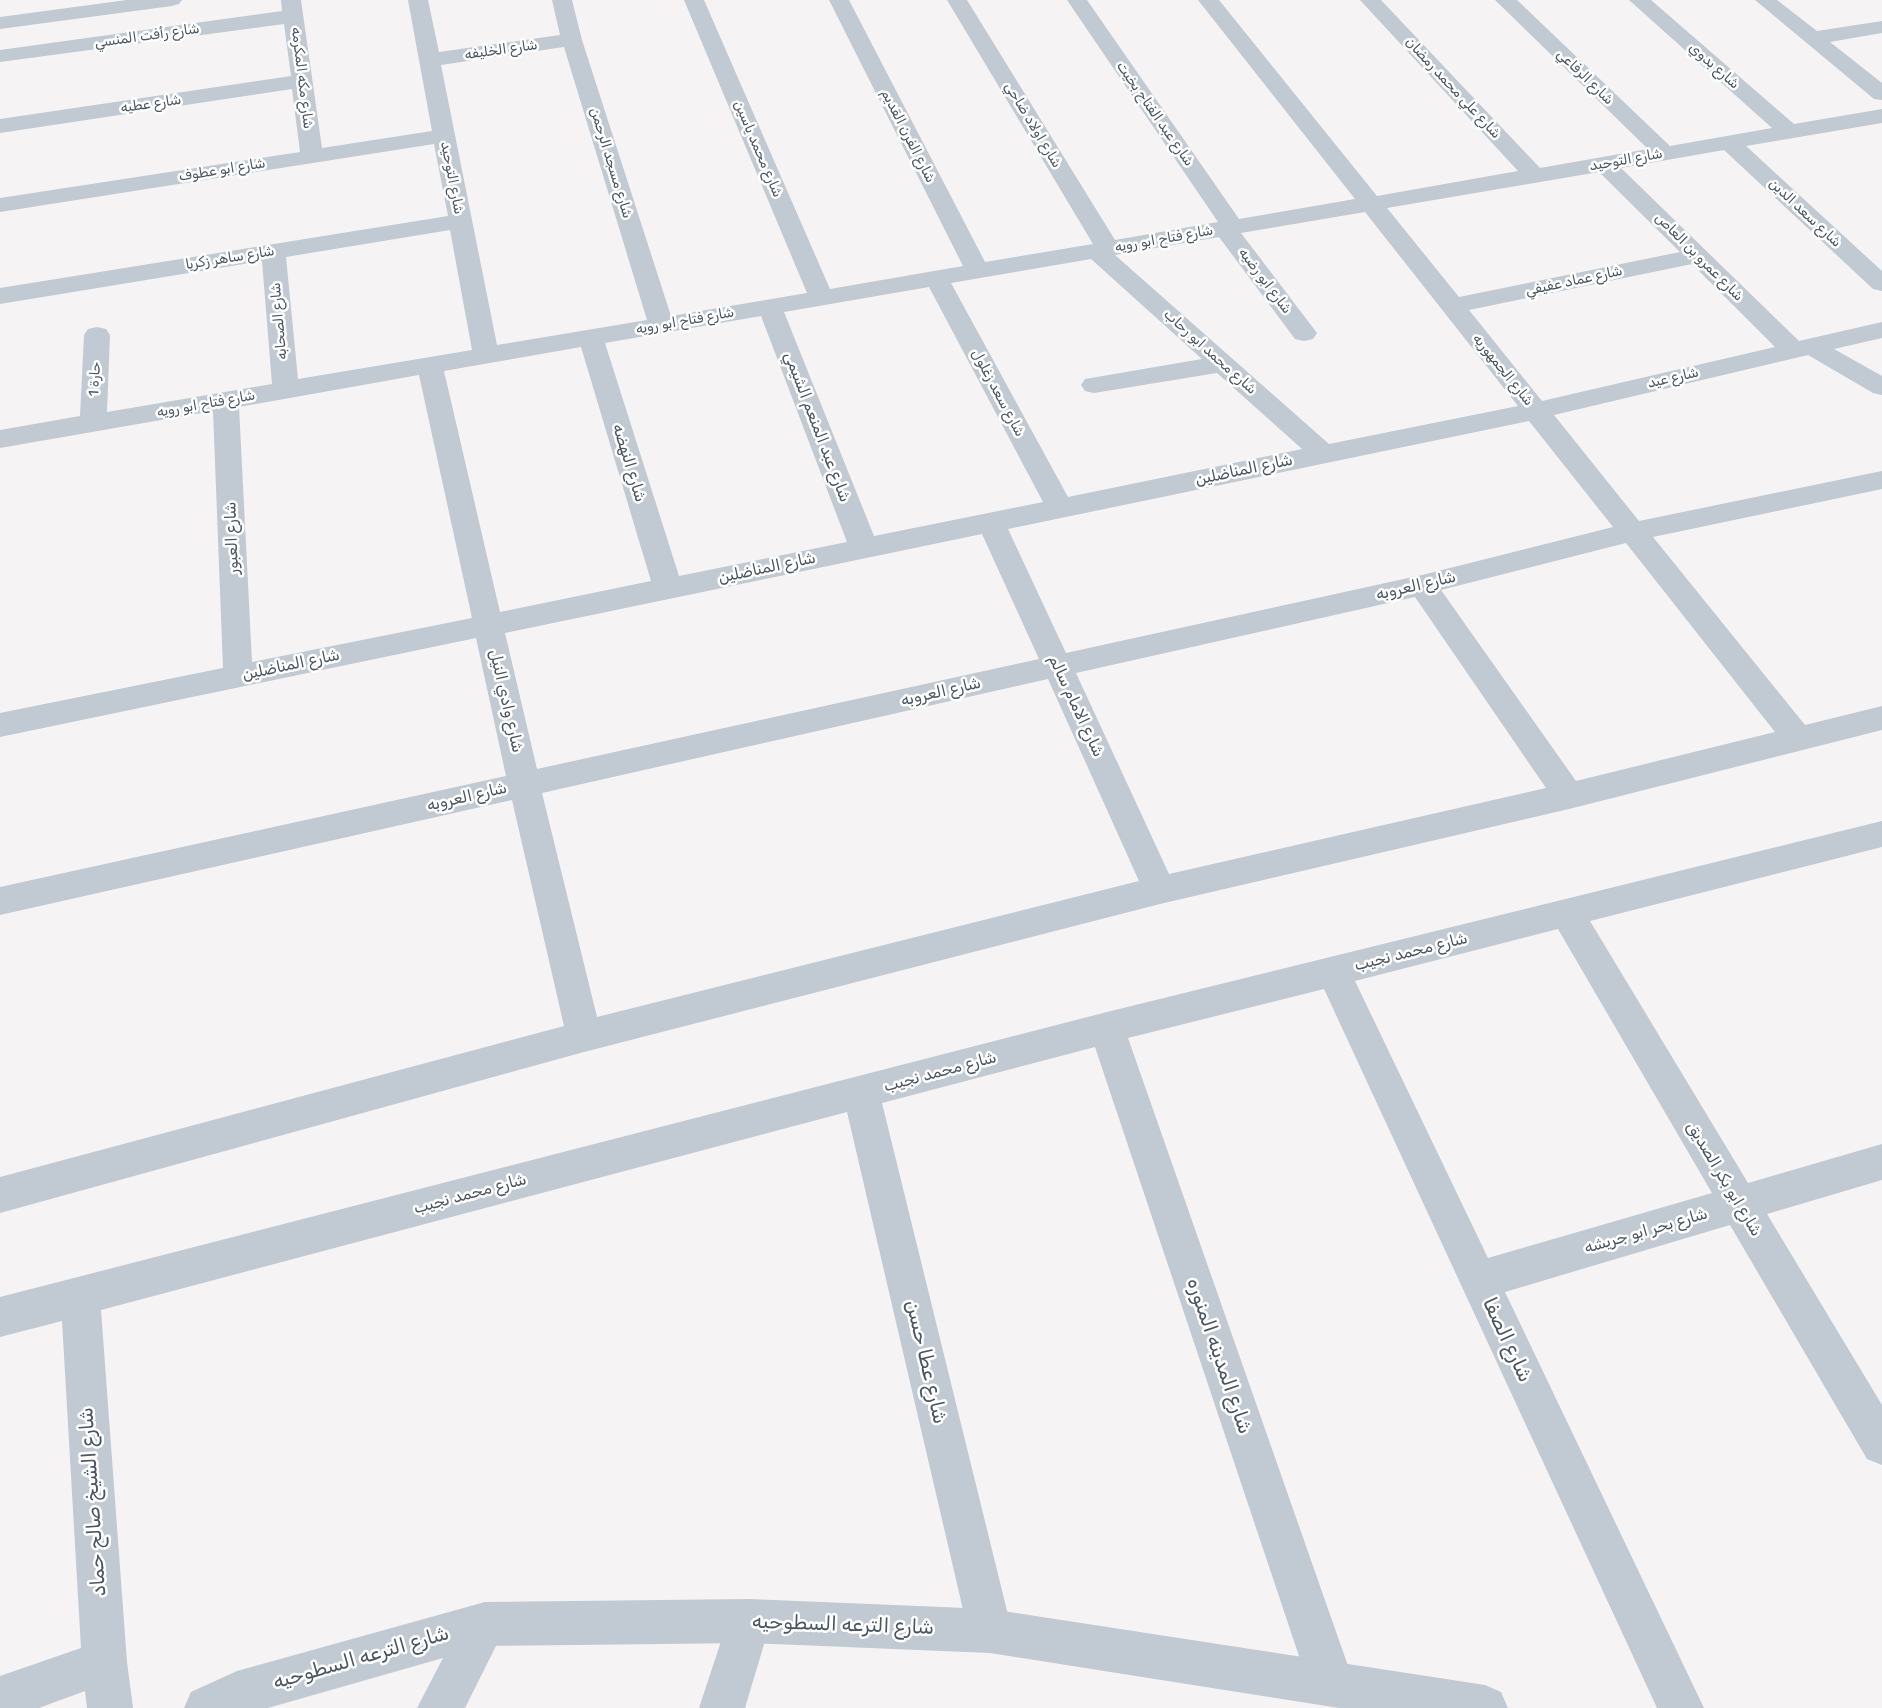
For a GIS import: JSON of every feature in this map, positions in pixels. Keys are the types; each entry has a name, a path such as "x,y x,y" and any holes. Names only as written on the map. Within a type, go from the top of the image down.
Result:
{"street":[{"path":"0,23 172,0"},
{"name":"شارع التوحيد","path":"418,0 486,356"},
{"name":"شارع مسجد الرحمن","path":"562,0 572,40 662,325"},
{"name":"شارع محمد ياسين","path":"694,0 822,298"},
{"name":"شارع الفرن القديم","path":"839,0 978,272"},
{"name":"شارع اولاد ضاحي","path":"957,0 1102,250"},
{"name":"شارع عبد الفتاح بخيت","path":"1077,0 1229,228"},
{"name":"شارع الجمهوريه","path":"1208,0 1798,739"},
{"name":"شارع علي محمد رمضان","path":"1370,0 1535,176"},
{"name":"شارع الرفاعي","path":"1505,0 1665,153"},
{"name":"شارع بدوي","path":"1639,0 1789,132"},
{"path":"1765,0 1882,94"},
{"name":"شارع رأفت المنسي","path":"0,56 293,8"},
{"name":"شارع مكه المكرمه","path":"293,8 312,156"},
{"path":"1813,38 1882,27"},
{"name":"شارع الخليفه","path":"430,60 572,40"},
{"name":"شارع عطيه","path":"0,126 302,81"},
{"name":"شارع التوحيد","path":"1370,204 1789,132 1877,123"},
{"name":"شارع ابو عطوف","path":"0,205 444,136"},
{"name":"شارع سعد الدين","path":"1729,142 1882,284"},
{"name":"شارع عمرو بن العاص","path":"1604,164 1697,256 1802,348 1882,387"},
{"name":"شارع فتاح ابو رويه","path":"0,439 1370,204"},
{"name":"شارع ساهر زكريا","path":"0,296 460,221"},
{"name":"شارع ابو رضيه","path":"1229,228 1304,333"},
{"name":"شارع محمد ابو رحاب","path":"1102,250 1223,364 1324,454"},
{"name":"شارع الصحابه","path":"273,251 285,390"},
{"name":"شارع عماد عفيفي","path":"1451,306 1697,256"},
{"name":"شارع سعد زغلول","path":"936,278 1060,508"},
{"name":"شارع عبد المنعم الشيمي","path":"770,307 864,548"},
{"path":"1802,348 1882,330"},
{"name":"حارة 1","path":"93,423 98,334"},
{"name":"شارع النهضه","path":"591,338 668,588"},
{"name":"شارع عيد","path":"1535,411 1802,348"},
{"path":"1094,385 1223,364"},
{"name":"شارع وادي النيل","path":"430,365 524,784 584,1036"},
{"name":"شارع العبور","path":"226,400 238,676"},
{"name":"شارع المناضلين","path":"0,725 1535,411"},
{"name":"شارع العروبه","path":"0,901 1422,585 1632,532 1882,480"},
{"name":"شارع الامام سالم","path":"991,522 1160,890"},
{"path":"1422,585 1569,796"},
{"path":"0,1195 584,1036 1160,890 1569,796 1882,717"},
{"name":"شارع محمد نجيب","path":"0,1317 1107,1028 1882,834"},
{"name":"شارع ابو بكر الصديق","path":"1567,914 1739,1204 1879,1432"},
{"name":"شارع الصفا","path":"1333,971 1681,1708"},
{"name":"شارع المدينه المنوره","path":"1107,1028 1331,1683"},
{"name":"شارع عطا حسن","path":"861,1092 990,1631"},
{"name":"شارع بحر ابو جريشه","path":"1479,1280 1882,1162"},
{"name":"شارع الشيخ صالح حماد","path":"80,1296 104,1662 110,1708"},
{"path":"722,1708 749,1621"},
{"name":"شارع الترعه السطوحيه","path":"207,1708 237,1694 485,1624 749,1621 990,1631 1485,1708"},
{"path":"440,1708 485,1624"},
{"path":"0,1699 104,1662"}]}
